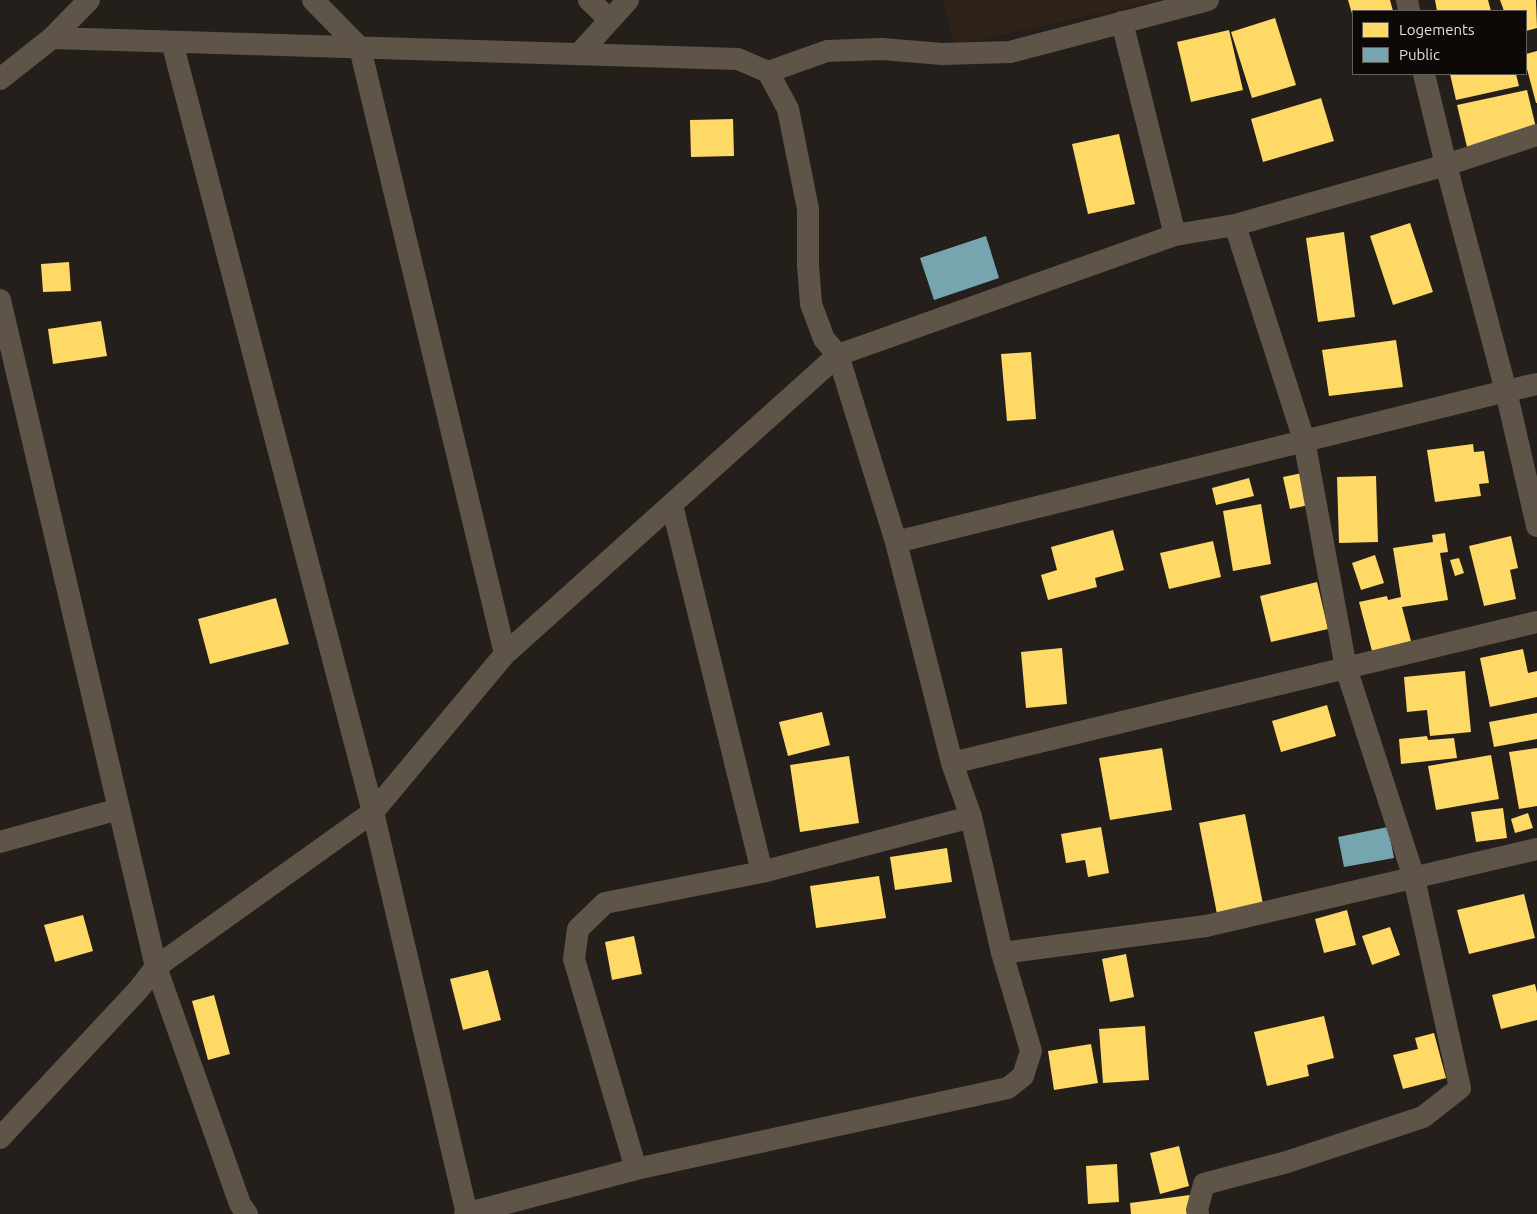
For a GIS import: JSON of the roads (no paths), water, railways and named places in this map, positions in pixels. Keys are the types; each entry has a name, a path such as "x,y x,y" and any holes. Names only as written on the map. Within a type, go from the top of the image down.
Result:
{"street":[{"path":"0,79 52,38 89,0"},
{"path":"313,0 360,48 505,654"},
{"path":"589,0 610,20"},
{"path":"579,54 628,0"},
{"path":"768,72 827,50 882,50 942,54 1010,52 1208,0"},
{"path":"1122,22 1175,236"},
{"path":"52,38 738,59 768,72 788,109 808,209 808,265 811,304 824,339 838,355 896,542 952,763 971,817 1002,953 1031,1051 1023,1076 1008,1088 636,1169 466,1214 373,812 172,42"},
{"path":"1424,75 1446,166 1506,390 1537,526"},
{"path":"0,1138 138,990 156,967 373,812 505,654 838,355 1175,236 1235,225 1446,166 1537,136"},
{"path":"1198,1214 1197,1210 1204,1184 1287,1162 1423,1117 1460,1088 1414,878 1346,668 1304,440 1235,225"},
{"path":"0,300 6,352 156,967 240,1204 247,1214"},
{"path":"896,542 1506,390 1537,384"},
{"path":"672,505 762,872"},
{"path":"952,763 1537,622"},
{"path":"0,842 119,809"},
{"path":"636,1169 574,958 578,929 605,902 762,872 971,817"},
{"path":"1002,953 1206,926 1537,849"}]}
